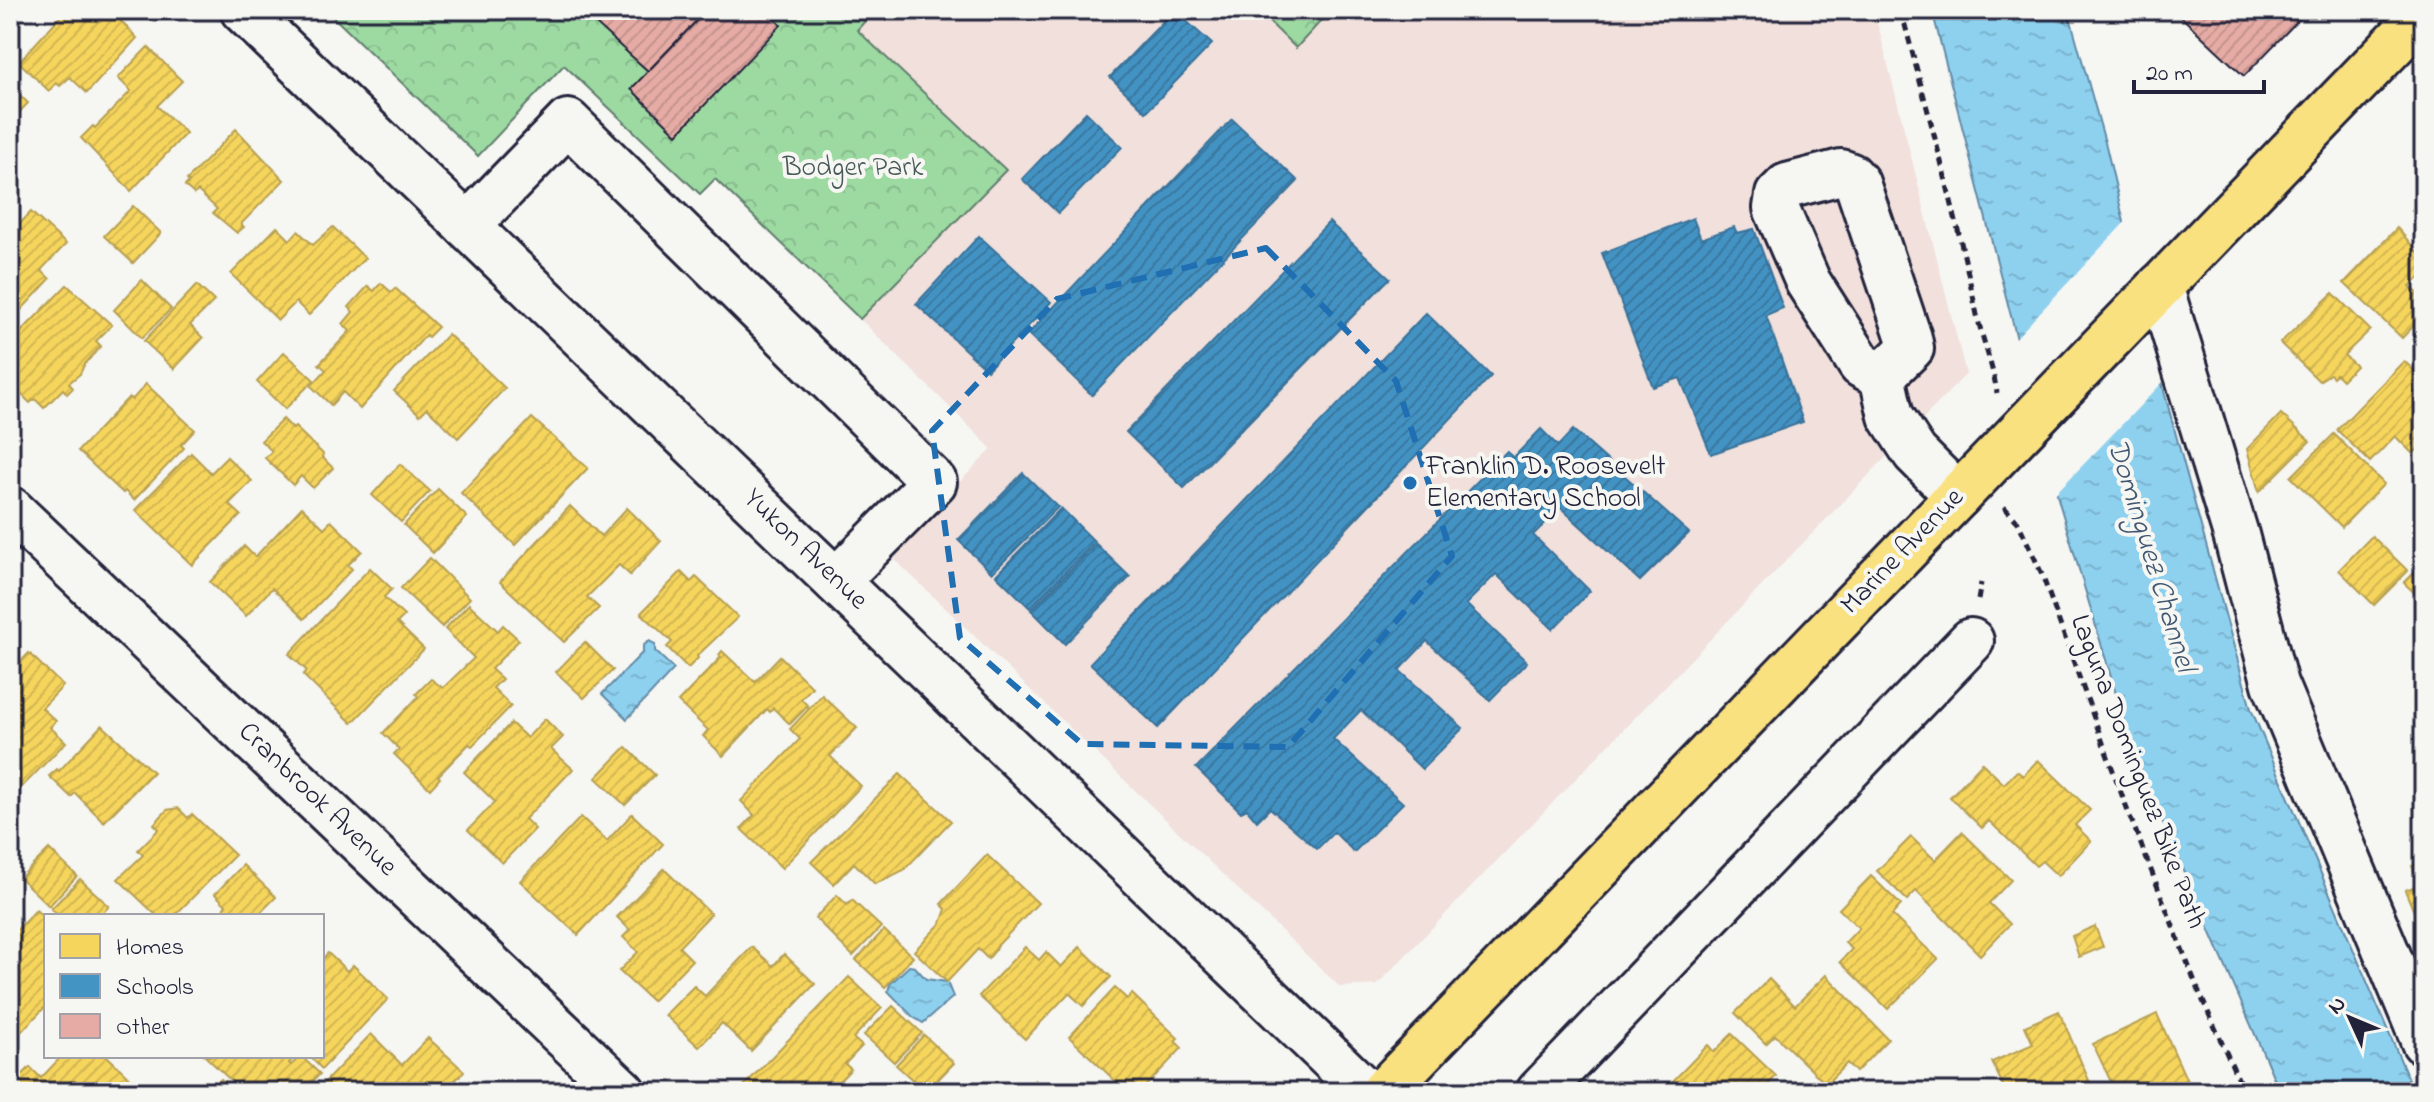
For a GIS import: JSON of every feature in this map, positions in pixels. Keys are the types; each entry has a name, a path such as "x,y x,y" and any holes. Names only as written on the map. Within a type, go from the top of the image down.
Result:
{"main road":[{"name":"Marine Avenue","path":"1383,1092 2424,13"}],"street":[{"name":"Yukon Avenue","path":"243,10 1366,1092"},
{"path":"467,226 568,122 934,482 836,581"},
{"path":"2158,288 2236,535 2275,684 2424,1042"},
{"path":"1882,376 1891,416 1915,453 1967,487"},
{"name":"Cranbrook Avenue","path":"10,509 623,1092"},
{"path":"1539,1092 1971,641"}],"path":[{"path":"1901,10 1967,259 1978,319 2016,436"},
{"name":"Laguna Dominguez Bike Path","path":"1967,487 2018,522 2041,572 2133,823 2199,992 2244,1092"}],"highlighted area":[{"path":"1266,248 1396,381 1452,556 1288,747 1082,744 960,638 932,431 1057,299"}],"shaded area":[{"name":"Franklin D. Roosevelt Elementary School","path":"875,10 1257,10 1296,47 1331,10 1874,10 1966,374 1377,985 1340,987 889,554 992,449 860,319 1005,170 856,29"}],"green space":[{"name":"Bodger Park","path":"326,10 875,10 857,30 1006,170 860,319 715,179 700,194 564,65 478,156"},
{"path":"1257,10 1331,10 1296,48"}],"water":[{"name":"Dominguez Channel","path":"1932,10 2068,10 2106,146 2165,395 2251,709 2414,1092 2280,1092 2135,758 2059,502"},
{"path":"649,641 655,644 655,651 674,669 627,719 602,694 643,652 643,646"},
{"path":"909,966 915,967 926,979 947,982 953,997 923,1023 888,991 890,984"}],"pier":[{"path":"2128,219 2165,380 2053,496 2012,342"}],"building: Homes":[{"path":"66,10 111,10 137,38 87,93 70,77 60,86 56,83 49,91 19,62"},
{"path":"148,47 182,81 157,106 186,133 131,191 81,138 131,91 118,78"},
{"path":"10,86 28,103 10,122"},
{"path":"236,129 284,180 241,224 244,227 237,233 213,213 217,209 198,191 194,194 185,186 189,182 187,180"},
{"path":"2424,198 2424,221 2412,210"},
{"path":"133,206 161,233 133,263 104,236"},
{"path":"31,212 66,244 41,270 50,279 10,322 10,226 14,230"},
{"path":"277,227 290,240 298,231 313,245 333,227 365,258 309,315 296,302 278,320 231,274"},
{"path":"2397,228 2424,259 2424,274 2410,286 2424,299 2424,315 2402,338 2344,283"},
{"path":"142,280 171,309 142,338 114,310"},
{"path":"381,283 391,292 395,288 438,327 428,337 426,335 360,409 343,392 331,405 311,386 326,370 319,364 350,331 343,324 353,312 349,307 368,286 374,291"},
{"path":"67,285 112,325 96,341 101,346 80,374 69,383 73,388 67,394 63,389 44,408 35,399 30,403 10,388 10,343"},
{"path":"197,285 214,301 190,325 203,338 174,369 144,341"},
{"path":"2333,293 2370,330 2344,355 2356,366 2342,380 2336,374 2333,377 2330,374 2319,381 2280,343"},
{"path":"448,334 505,388 458,438 427,408 420,415 394,391"},
{"path":"284,352 314,380 285,409 257,382"},
{"path":"2404,361 2424,380 2424,442 2413,454 2395,436 2370,462 2337,430"},
{"path":"146,384 195,430 181,445 184,448 134,500 78,451 129,397 132,400"},
{"path":"2281,414 2310,441 2259,492 2247,449"},
{"path":"532,418 588,468 515,545 461,493"},
{"path":"283,419 323,454 322,457 333,468 313,488 301,476 293,485 265,458 272,451 261,441"},
{"path":"2334,434 2384,484 2342,527 2291,477"},
{"path":"191,453 211,473 227,457 252,481 229,504 241,515 192,565 135,510"},
{"path":"400,464 430,491 401,522 372,495"},
{"path":"438,489 467,517 433,553 404,525"},
{"path":"570,506 601,536 627,508 661,541 630,575 619,565 587,597 599,608 564,642 500,582"},
{"path":"302,507 324,528 331,521 362,551 348,565 352,569 304,619 272,588 246,616 210,582 244,546 255,557"},
{"path":"2372,536 2408,571 2374,605 2339,570"},
{"path":"430,558 470,598 442,627 401,588"},
{"path":"2424,563 2424,602 2404,583"},
{"path":"370,568 392,589 384,597 404,616 397,623 424,649 352,723 303,675 307,671 289,654"},
{"path":"681,572 691,582 696,577 738,617 688,668 667,647 672,642 641,613"},
{"path":"469,604 498,631 503,625 519,640 491,669 502,679 493,688 511,706 472,746 469,744 438,776 440,778 430,789 394,754 399,749 383,733 431,679 443,688 474,658 445,629"},
{"path":"585,642 613,670 584,698 556,672"},
{"path":"722,651 755,682 780,656 812,687 801,699 808,706 790,724 773,708 770,712 767,709 723,756 703,736 708,730 678,702 721,657"},
{"path":"29,653 63,686 42,708 56,721 50,727 66,742 10,799 10,673"},
{"path":"822,695 857,728 830,756 861,786 782,868 741,829 754,815 741,801 800,739 790,729"},
{"path":"545,719 563,737 551,749 573,769 525,819 535,829 502,863 468,830 495,802 464,772 511,723 527,738"},
{"path":"102,725 153,772 104,822 75,793 71,797 49,776 57,769 59,771"},
{"path":"626,747 655,775 625,805 596,778"},
{"path":"2038,760 2090,810 2075,825 2091,841 2058,876 2042,861 2036,866 1989,821 1982,828 1950,797 1982,763 2004,784 2017,771 2023,776"},
{"path":"900,774 951,821 904,870 875,884 854,863 834,884 811,862"},
{"path":"178,808 188,818 192,814 235,855 176,914 155,914 118,879 143,855 138,850 159,829 154,824 167,810"},
{"path":"632,814 663,844 578,935 520,881 581,817 607,841"},
{"path":"1962,832 2011,880 1989,903 2010,924 1980,955 1916,891 1907,900 1877,871 1911,837 1935,860"},
{"path":"49,849 77,876 49,906 20,878"},
{"path":"987,855 1038,903 988,959 978,949 947,982 914,951 941,923 946,909 941,904"},
{"path":"2424,861 2424,917 2417,919 2405,890 2419,885 2412,866"},
{"path":"243,865 276,897 259,914 219,914 226,905 215,894"},
{"path":"664,869 711,914 679,947 692,960 652,1001 619,971 638,952 623,937 630,930 617,917"},
{"path":"1871,876 1901,905 1892,915 1938,959 1888,1009 1840,962 1852,949 1845,943 1859,928 1839,909"},
{"path":"80,879 109,906 102,914 57,914 51,909"},
{"path":"837,895 847,905 852,900 881,927 853,956 815,918"},
{"path":"36,910 44,918 44,1008 10,1046 10,937"},
{"path":"2095,926 2103,947 2079,957 2072,936"},
{"path":"884,930 913,957 885,987 856,960"},
{"path":"752,947 773,966 784,954 815,984 751,1051 722,1023 699,1047 665,1015 694,986 705,996"},
{"path":"1025,947 1039,960 1046,952 1061,967 1080,947 1111,977 1083,1006 1069,993 1025,1039 979,996"},
{"path":"328,953 347,971 353,965 388,999 322,1069 311,1058 324,1058 324,957"},
{"path":"1826,975 1888,1039 1856,1072 1847,1063 1826,1084 1775,1035 1766,1044 1735,1013 1769,979 1795,1006"},
{"path":"849,977 882,1008 853,1038 862,1046 845,1064 851,1069 829,1092 744,1092 741,1089"},
{"path":"1115,988 1127,999 1132,994 1178,1038 1175,1041 1182,1048 1140,1092 1127,1092 1069,1037"},
{"path":"893,1006 922,1033 894,1062 864,1035"},
{"path":"2059,1011 2094,1092 2006,1092 1992,1062 2033,1044 2025,1026"},
{"path":"2157,1014 2192,1092 2112,1092 2109,1085 2112,1084 2093,1044"},
{"path":"371,1034 402,1065 428,1038 464,1071 444,1092 331,1092 323,1084"},
{"path":"1732,1034 1776,1076 1763,1090 1765,1092 1676,1092 1669,1085 1708,1045 1714,1052"},
{"path":"924,1035 954,1063 926,1092 896,1065"},
{"path":"60,1058 109,1058 138,1086 132,1092 10,1092 10,1088 30,1067 41,1078"},
{"path":"207,1058 294,1058 289,1063 291,1065 303,1058 320,1074 302,1092 243,1092"},
{"path":"221,1079 234,1092 209,1092"},
{"path":"1035,1080 1048,1092 1023,1092"},
{"path":"469,1081 481,1092 460,1092"}],"building: Schools":[{"path":"1174,10 1212,44 1146,112 1110,77"},
{"path":"1086,112 1122,147 1058,213 1022,179"},
{"path":"1232,119 1298,181 1092,395 1028,334"},
{"path":"1693,218 1701,239 1734,227 1737,233 1754,229 1783,308 1766,315 1803,422 1711,454 1680,378 1653,387 1602,253"},
{"path":"1329,222 1390,278 1184,488 1126,432"},
{"path":"979,236 1051,302 987,370 916,304"},
{"path":"1426,313 1491,376 1158,728 1090,663"},
{"path":"1541,429 1558,446 1573,430 1689,533 1640,581 1561,508 1533,535 1590,591 1553,629 1496,574 1466,604 1527,662 1490,700 1427,641 1399,670 1463,728 1422,769 1361,710 1333,739 1403,803 1354,852 1334,832 1317,849 1270,808 1257,821 1247,809 1241,812 1196,768 1507,451 1513,458"},
{"path":"1023,473 1058,507 992,573 958,540"},
{"path":"1061,508 1095,542 1030,608 996,575"},
{"path":"1096,544 1130,577 1065,644 1031,610"}],"building: Other":[{"path":"592,10 707,10 648,71 587,16"},
{"path":"707,10 766,10 781,25 677,134 631,89"},
{"path":"2174,10 2308,10 2244,76"}],"place":[{"name":"Franklin D. Roosevelt Elementary School","path":"1410,483"}]}
